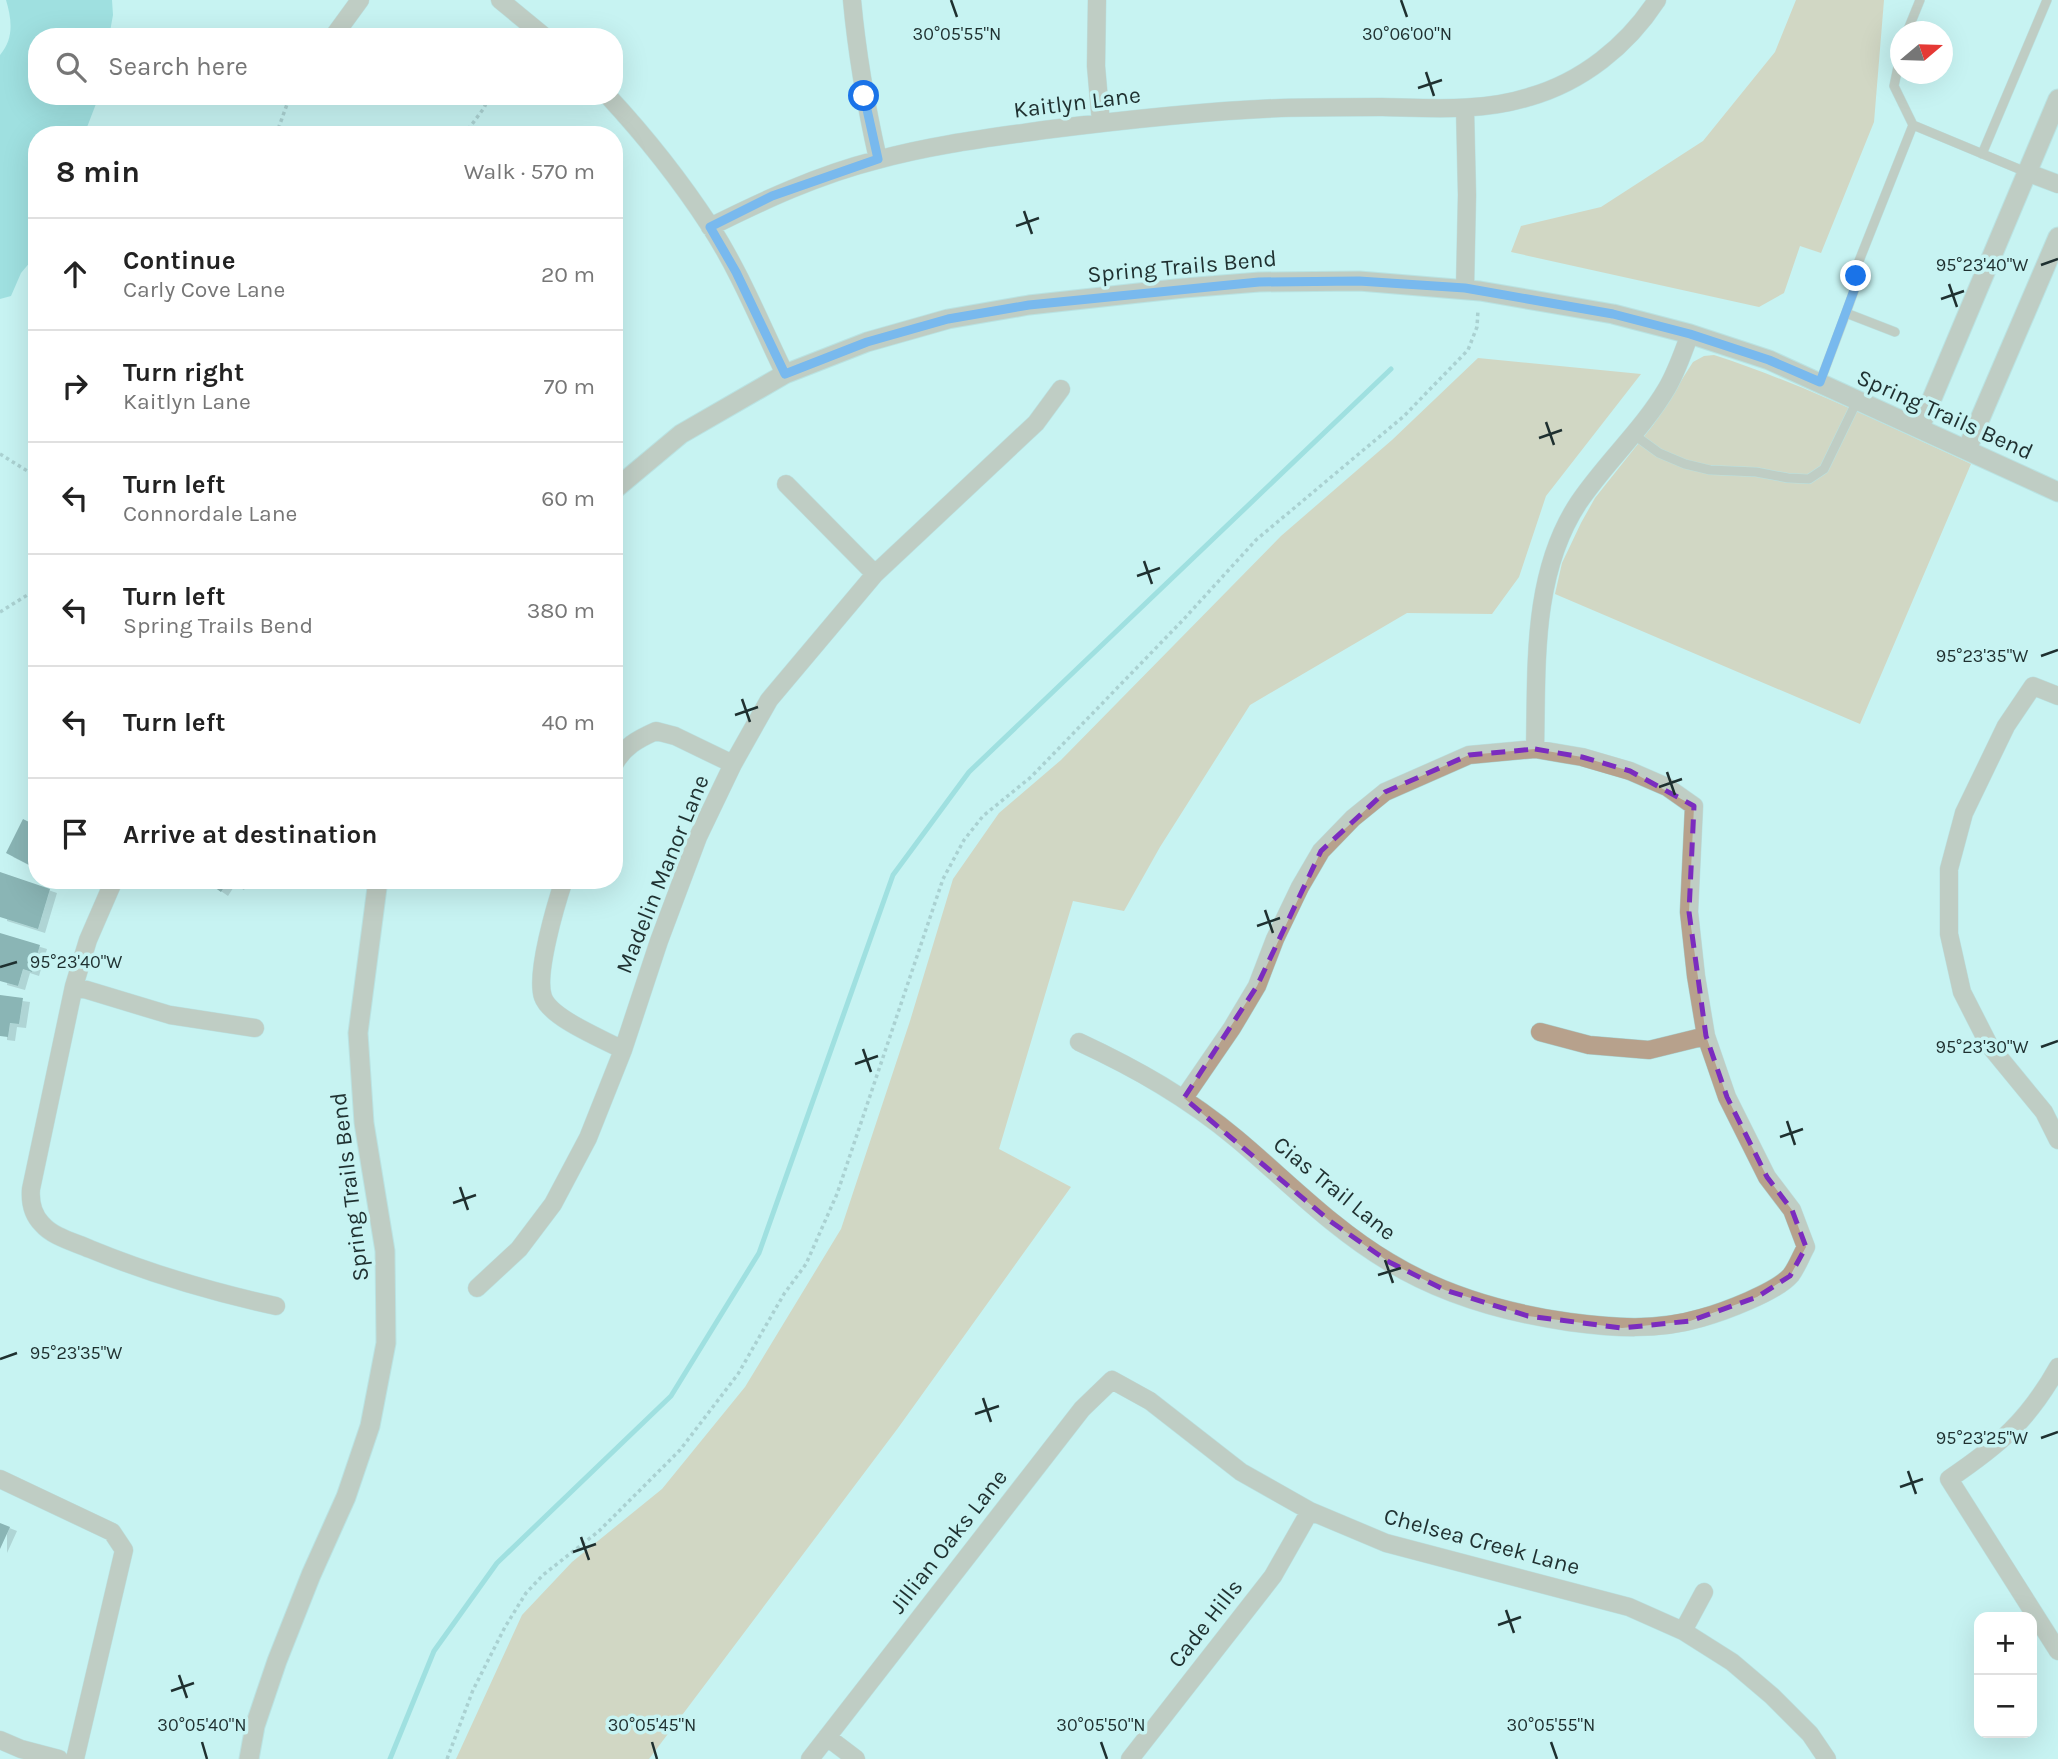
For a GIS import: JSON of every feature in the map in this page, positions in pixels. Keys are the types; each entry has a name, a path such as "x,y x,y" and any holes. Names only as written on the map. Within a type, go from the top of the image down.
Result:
{"street":[{"path":"340,28 360,0"},
{"path":"500,0 534,28"},
{"path":"852,0 864,96 878,159"},
{"path":"1097,0 1096,66 1101,123"},
{"name":"Kaitlyn Lane","path":"710,227 772,196 878,159 1006,135 1206,112 1280,108 1465,108 1498,105 1530,97 1564,83 1594,66 1642,23 1657,0"},
{"path":"1920,427 2058,99"},
{"path":"616,105 642,132 710,227 736,272 785,374"},
{"path":"1465,108 1472,290"},
{"path":"2026,172 2058,184"},
{"path":"1967,449 2058,237"},
{"name":"Spring Trails Bend","path":"623,482 681,434 785,374 867,342 948,319 1029,305 1259,282 1359,281 1472,290 1613,314 1690,334 1769,360 2058,492"},
{"path":"1535,750 1538,639 1544,585 1560,538 1578,503 1666,389 1690,334"},
{"name":"Madelin Manor Lane","path":"477,1288 519,1249 553,1204 588,1138 623,1050 659,941 698,837 733,764 769,701 875,574 1037,423 1061,389"},
{"path":"786,484 875,574"},
{"path":"2058,696 2033,686 2006,726 1964,813 1949,869 1949,934 1962,992 1989,1045 2044,1112 2058,1140"},
{"path":"623,751 636,740 656,731 675,736 733,764"},
{"path":"1184,1098 1257,986 1275,939 1321,852 1353,818 1385,792 1469,755 1535,750 1582,757 1630,771 1667,788 1694,806 1689,912 1706,1036 1649,1050 1589,1045 1540,1032"},
{"path":"110,889 88,940 74,986 30,1201 42,1225 57,1235 131,1266 222,1294 276,1306"},
{"name":"Spring Trails Bend","path":"248,1759 255,1726 277,1661 346,1497 370,1426 386,1343 386,1251 364,1123 358,1033 377,889"},
{"path":"561,889 542,973 543,997 558,1016 623,1050"},
{"path":"74,986 170,1015 255,1028"},
{"name":"Cias Trail Lane","path":"1079,1042 1131,1066 1184,1098 1235,1138 1330,1221 1389,1262 1445,1290 1528,1316 1622,1328 1653,1328 1722,1312 1756,1297 1790,1276 1806,1247 1792,1210 1767,1177 1727,1097 1706,1036"},
{"path":"2058,1367 2045,1391 2016,1427 1992,1450 1949,1479 2058,1651"},
{"name":"Chelsea Creek Lane","path":"1112,1380 1150,1401 1241,1472 1310,1511 1386,1543 1629,1607 1683,1631 1732,1662 1772,1696 1810,1734 1827,1759"},
{"name":"Jillian Oaks Lane","path":"810,1759 1082,1409 1112,1380"},
{"path":"0,1479 111,1532 124,1550 75,1759"},
{"name":"Cade Hills","path":"1130,1759 1273,1576 1310,1511"},
{"path":"1683,1631 1704,1592"},
{"path":"827,1737 856,1759"},
{"path":"0,1740 60,1759"}],"lane":[{"path":"1911,21 1920,0"},
{"path":"1982,154 2047,0"},
{"path":"1894,84 1913,125 2026,172"},
{"path":"1820,382 1856,285 1857,266 1913,125"},
{"path":"1846,313 1895,332"},
{"path":"1633,434 1660,453 1685,464 1710,470 1809,479 1824,469 1857,401"}],"path":[{"path":"279,126 287,105"},
{"path":"471,126 485,105"},
{"path":"447,1759 473,1690 505,1627 526,1593 543,1575 599,1531 680,1450 738,1374 784,1294 806,1264 837,1194 943,878 964,840 983,816 1031,777 1183,620 1256,540 1404,416 1461,358 1468,350 1477,327 1472,290"},
{"path":"0,454 28,471"},
{"path":"0,612 28,595"}],"highlighted area":[{"path":"1535,749 1582,757 1630,771 1694,806 1689,912 1706,1036 1727,1097 1767,1177 1792,1210 1806,1247 1790,1276 1757,1297 1690,1321 1622,1328 1528,1316 1445,1290 1389,1262 1330,1221 1184,1098 1257,986 1321,851 1385,792 1469,755"}],"shaded area":[{"path":"1796,0 1884,0 1874,122 1821,253 1800,246 1784,293 1759,307 1511,252 1521,226 1601,207 1703,141 1775,52"},
{"path":"1714,355 1812,392 1971,464 1860,724 1555,594 1562,563 1595,498 1653,425 1693,362 1704,356"},
{"path":"1478,358 1641,374 1546,496 1519,577 1492,614 1407,613 1250,705 1160,847 1124,911 1073,901 999,1149 1071,1187 898,1428 649,1759 456,1759 522,1615 572,1562 662,1489 745,1387 841,1229 910,1021 953,879 999,813 1061,760 1281,536 1392,440"}],"water":[{"path":"6,0 112,0 111,28 28,28 28,105 96,105 87,126 28,126 28,265 21,273 11,296 0,299 0,55 10,36 10,15"}],"building":[{"path":"23,819 28,822 28,864 6,853"},
{"path":"0,872 28,882 28,889 50,889 38,929 0,917"},
{"path":"0,933 40,945 32,972 23,969 18,986 0,981"},
{"path":"0,995 23,998 19,1024 10,1023 8,1037 0,1036"},
{"path":"0,1523 10,1527 0,1549"}],"waterway":[{"path":"390,1759 434,1651 497,1563 671,1396 759,1253 893,875 969,772 1391,369"}],"route":[{"path":"864,96 878,159 772,196 710,227 736,272 785,374 867,342 948,319 1029,305 1259,282 1359,281 1465,288 1613,314 1690,334 1769,360 1820,382 1856,285 1856,276"}]}
